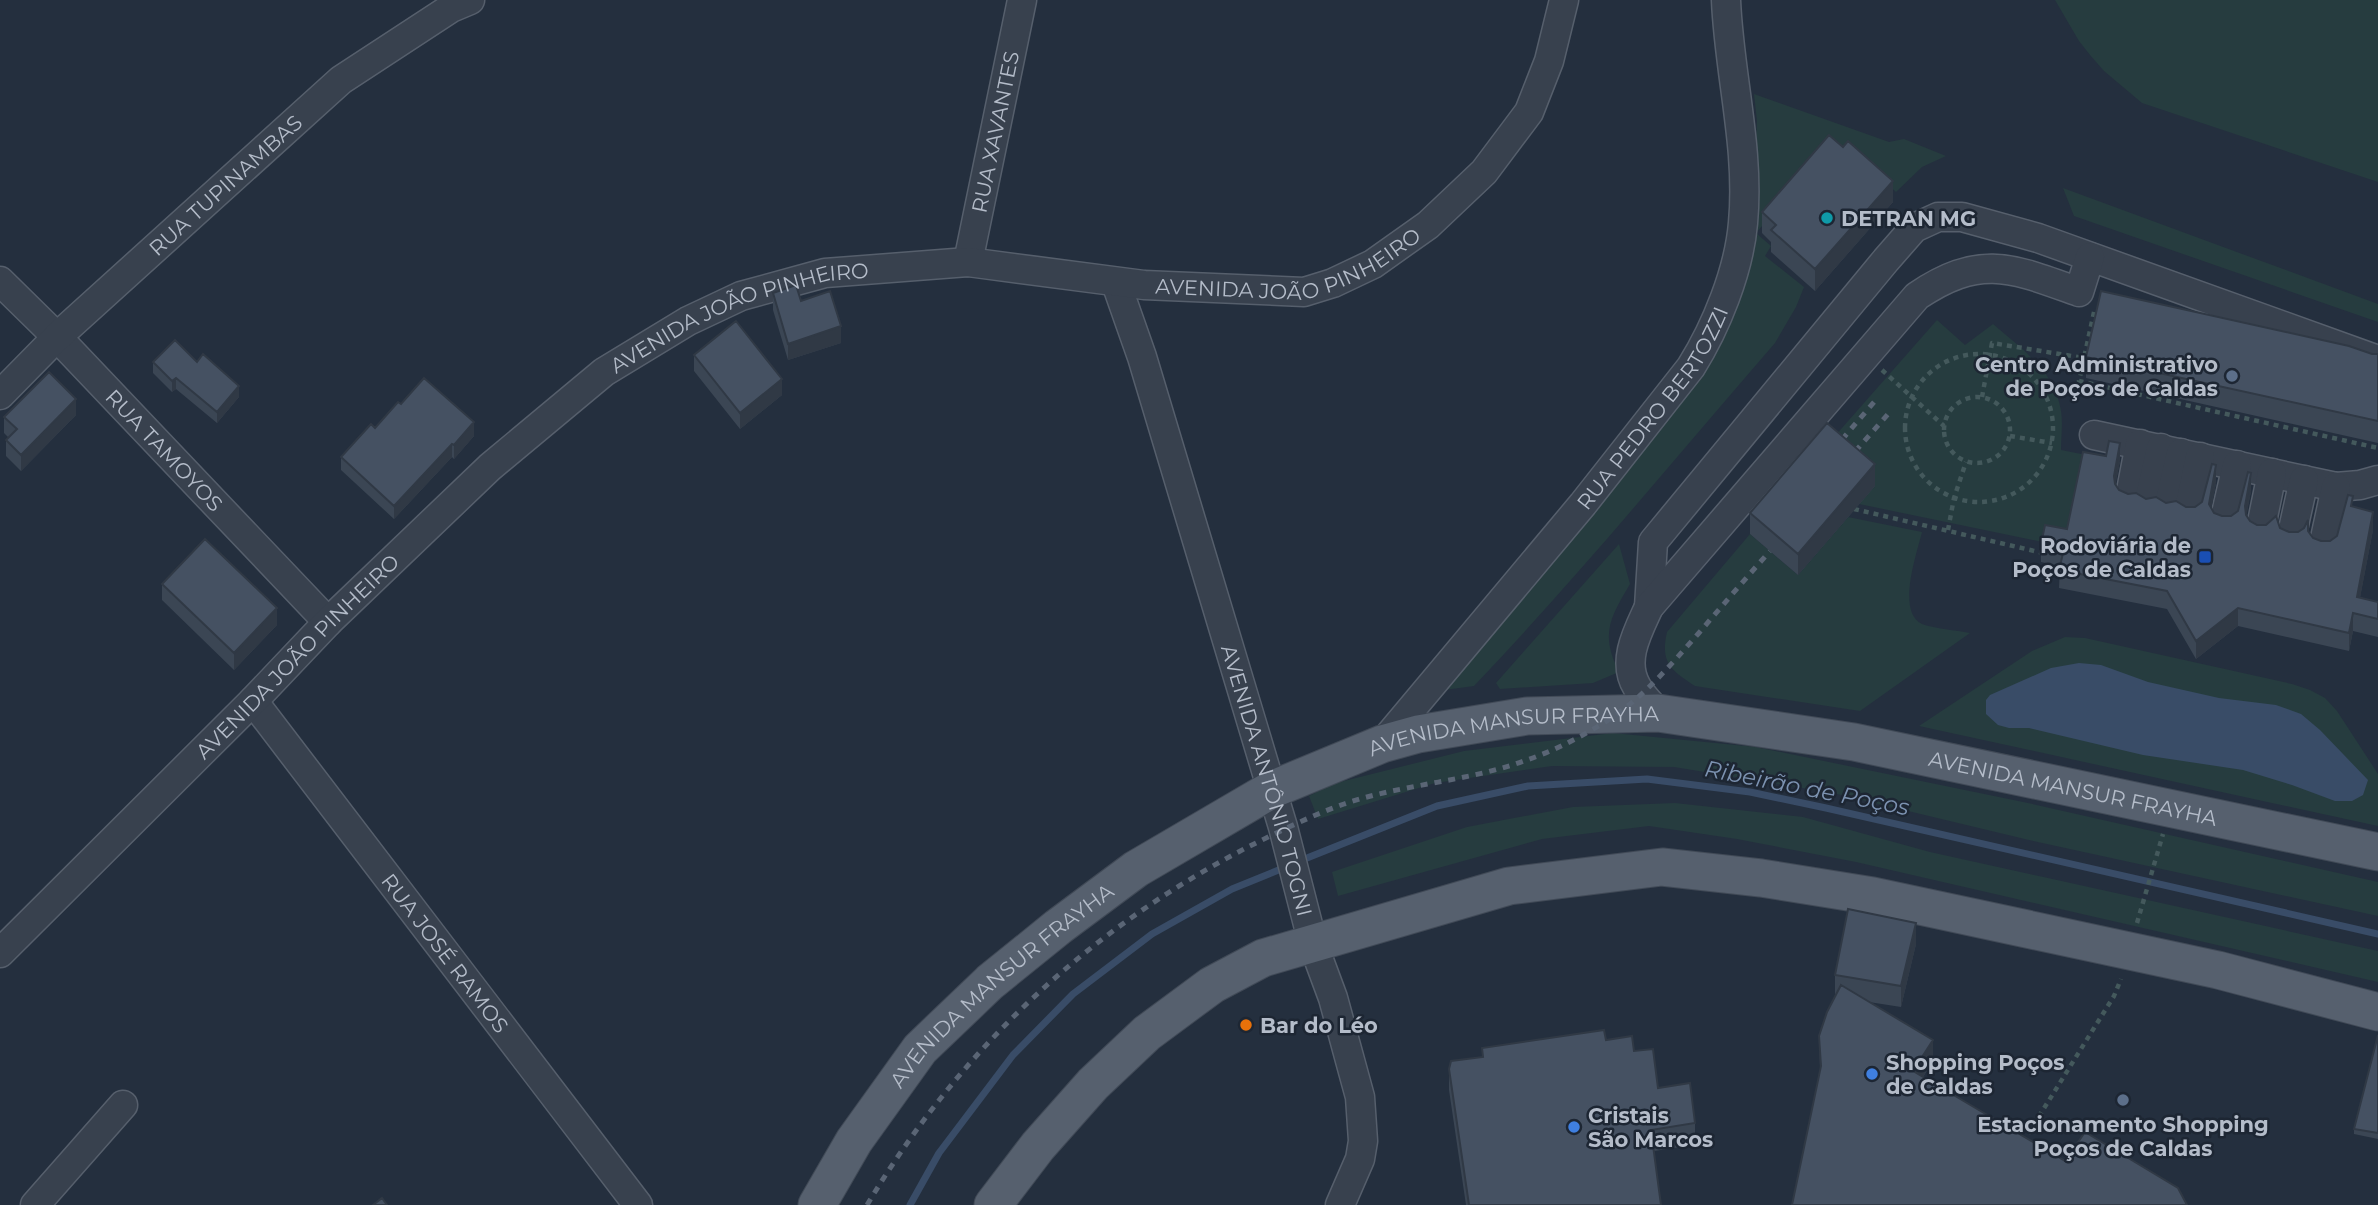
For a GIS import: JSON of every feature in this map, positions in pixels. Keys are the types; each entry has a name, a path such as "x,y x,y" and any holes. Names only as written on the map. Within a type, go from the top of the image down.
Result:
{"main road":[{"name":"AVENIDA MANSUR FRAYHA","path":"817,1205 854,1141 920,1049 990,982 1058,927 1136,869 1271,790 1382,744 1418,734 1527,716 1658,713 1854,742 2378,852"},
{"path":"993,1205 1038,1146 1093,1084 1147,1033 1212,985 1263,958 1509,886 1662,867 1761,878 2134,935 2218,970 2378,1012"}],"street":[{"name":"RUA TUPINAMBAS","path":"0,395 57,337 341,80 451,8 470,0"},
{"name":"RUA XAVANTES","path":"968,262 1022,0"},
{"name":"AVENIDA JOÃO PINHEIRO","path":"0,953 253,701 328,622 490,467 604,372 688,321 741,296 825,273 968,262 1144,285 1304,292 1333,283 1373,264 1428,225 1484,172 1529,112 1549,61 1564,0"},
{"name":"RUA PEDRO BERTOZZI","path":"1382,744 1583,504 1691,367 1703,347 1726,295 1743,225 1743,159 1726,0"},
{"path":"1648,607 1653,542 1673,514 1914,228 1938,217 1962,216 1988,222 2378,360"},
{"path":"1658,713 1636,686 1630,662 1632,643 1648,607 1917,296 1940,280 1967,270 2003,268 2079,292 2090,257"},
{"name":"RUA TAMOYOS","path":"0,281 57,337 328,622"},
{"name":"AVENIDA ANTÔNIO TOGNI","path":"1116,283 1142,357 1283,827 1314,944 1333,998 1360,1097 1363,1141 1360,1159 1340,1205"},
{"name":"AVENIDA ANTÔNIO TOGNI","path":"1142,357 1144,285"},
{"path":"2094,435 2243,466 2360,485 2378,480"},
{"path":"2231,520 2243,466"},
{"path":"2231,520 2243,466"},
{"path":"2231,520 2243,466"},
{"path":"2231,520 2243,466"},
{"path":"2231,520 2243,466"},
{"name":"RUA JOSÉ RAMOS","path":"253,701 638,1205"},
{"path":"35,1205 123,1105"}],"path":[{"path":"2096,302 2079,381 2378,448"},
{"path":"1982,397 1992,343 2084,358"},
{"path":"1966,354 1990,354 2014,360 2032,375 2046,394 2053,418 2052,443 2042,467 2026,486 2004,498 1979,502 1954,498 1932,486 1915,467 1906,443 1905,420 1912,396 1925,377 1944,362 1966,354"},
{"path":"1866,356 1944,426"},
{"path":"1972,397 1982,397 1993,400 2007,415 2010,436 1999,456 1978,464 1956,457 1944,438 1944,426 1953,406 1972,397"},
{"path":"2010,436 2052,443"},
{"path":"1948,530 1954,498 1966,462"},
{"path":"1854,509 2043,553"},
{"path":"2022,1144 2114,996 2158,852"}],"green space":[{"path":"2055,0 2378,0 2378,182 2142,103 2104,71 2090,55"},
{"path":"1754,94 1889,142 1904,139 1946,156 1922,167 1896,192 1845,145 1828,149 1756,233 1771,246 1765,256 1804,287 1775,343 1589,559 1474,686 1444,690 1702,356 1752,229 1757,121"},
{"path":"2063,188 2378,304 2378,322 2074,216"},
{"path":"1937,320 1965,345 1993,324 2036,362 2052,384 2061,411 2061,450 2086,455 2067,547 1859,504 1874,485 1827,445"},
{"path":"1848,517 1922,532 1910,581 1910,608 1914,617 1927,626 1970,633 1860,711 1695,686 1669,665 1665,651 1667,632 1750,534 1798,575"},
{"path":"1619,544 1630,584 1610,626 1610,647 1619,672 1593,683 1500,689 1496,683"},
{"path":"2065,637 2085,638 2292,684 2325,698 2337,711 2378,774 2378,826 1919,726 2032,651"},
{"path":"1613,733 1756,747 2028,803 2378,882 2378,916 2029,840 1833,793 1674,767 1552,766 1435,783 1318,819 1309,796 1332,784 1464,751"},
{"path":"1675,803 1803,817 1930,852 2378,951 2378,982 1856,862 1737,839 1649,826 1542,839 1338,896 1332,872 1467,827 1573,807"}],"water":[{"path":"2079,663 2101,665 2148,682 2219,698 2276,705 2301,714 2368,780 2363,795 2352,801 2335,801 2243,770 2143,755 2029,728 2009,728 1998,725 1986,714 1986,700 1990,695 2051,668"}],"building":[{"name":"DETRAN MG","path":"1829,135 1843,147 1848,141 1893,181 1815,269 1771,230 1776,225 1762,212"},
{"path":"796,285 801,301 830,291 841,326 788,344 773,293"},
{"name":"Centro Administrativo de Poços de Caldas","path":"2101,291 2378,354 2378,421 2086,357"},
{"path":"736,321 782,379 740,413 694,355"},
{"path":"175,340 197,362 203,354 239,386 217,412 176,378 172,381 153,362"},
{"path":"49,372 76,399 21,455 6,440 17,429 4,417"},
{"path":"424,378 474,422 394,506 341,457 371,424 375,428"},
{"path":"1827,423 1875,464 1798,554 1750,513"},
{"name":"Rodoviária de Poços de Caldas","path":"2109,441 2120,443 2114,476 2119,490 2128,494 2136,493 2146,499 2156,497 2166,503 2176,501 2186,507 2195,507 2202,502 2212,464 2216,465 2209,504 2214,513 2231,516 2238,511 2248,472 2251,473 2245,506 2250,521 2257,525 2266,525 2276,516 2280,528 2298,532 2308,520 2308,531 2313,538 2321,541 2330,541 2337,536 2348,495 2353,496 2351,506 2373,512 2357,597 2378,602 2378,619 2353,613 2349,633 2238,608 2196,641 2167,591 2059,570 2064,549 2041,544 2045,525 2067,529 2083,452 2106,456"},
{"path":"205,539 277,608 234,653 162,584"},
{"path":"1848,909 1916,923 1901,986 1835,975"},
{"name":"Shopping Poços de Caldas","path":"1841,985 1933,1040 1913,1071 2065,1161 2085,1132 2178,1188 2187,1205 1792,1205 1821,1066 1819,1036 1827,1012"},
{"name":"Cristais São Marcos","path":"1604,1030 1606,1040 1632,1036 1634,1051 1653,1049 1658,1088 1690,1083 1695,1123 1651,1130 1661,1205 1469,1205 1449,1069 1451,1061 1483,1057 1482,1048"},
{"path":"2378,1035 2378,1133 2354,1129"},
{"path":"382,1198 387,1205 373,1205"}],"waterway":[{"name":"Ribeirão de Poços","path":"1297,862 1437,806 1528,786 1647,779 1750,792 1826,808 2378,934"},
{"name":"Ribeirão de Poços","path":"910,1205 939,1153 1013,1055 1073,994 1152,934 1232,889 1286,867"}],"railway":[{"path":"1833,450 1875,401"},
{"path":"1846,462 1889,413"},
{"path":"867,1205 942,1096 985,1047 1030,1000 1131,918 1244,849 1319,814 1366,797 1502,768 1544,754 1593,730 1629,705 1653,683 1770,551"}],"place":[{"name":"DETRAN MG","path":"1827,218"},
{"name":"Centro Administrativo de Poços de Caldas","path":"2232,376"},
{"name":"Rodoviária de Poços de Caldas","path":"2205,557"},
{"name":"Bar do Léo","path":"1246,1025"},
{"name":"Shopping Poços de Caldas","path":"1872,1074"},
{"name":"Estacionamento Shopping Poços de Caldas","path":"2123,1100"},
{"name":"Cristais São Marcos","path":"1574,1127"}]}
